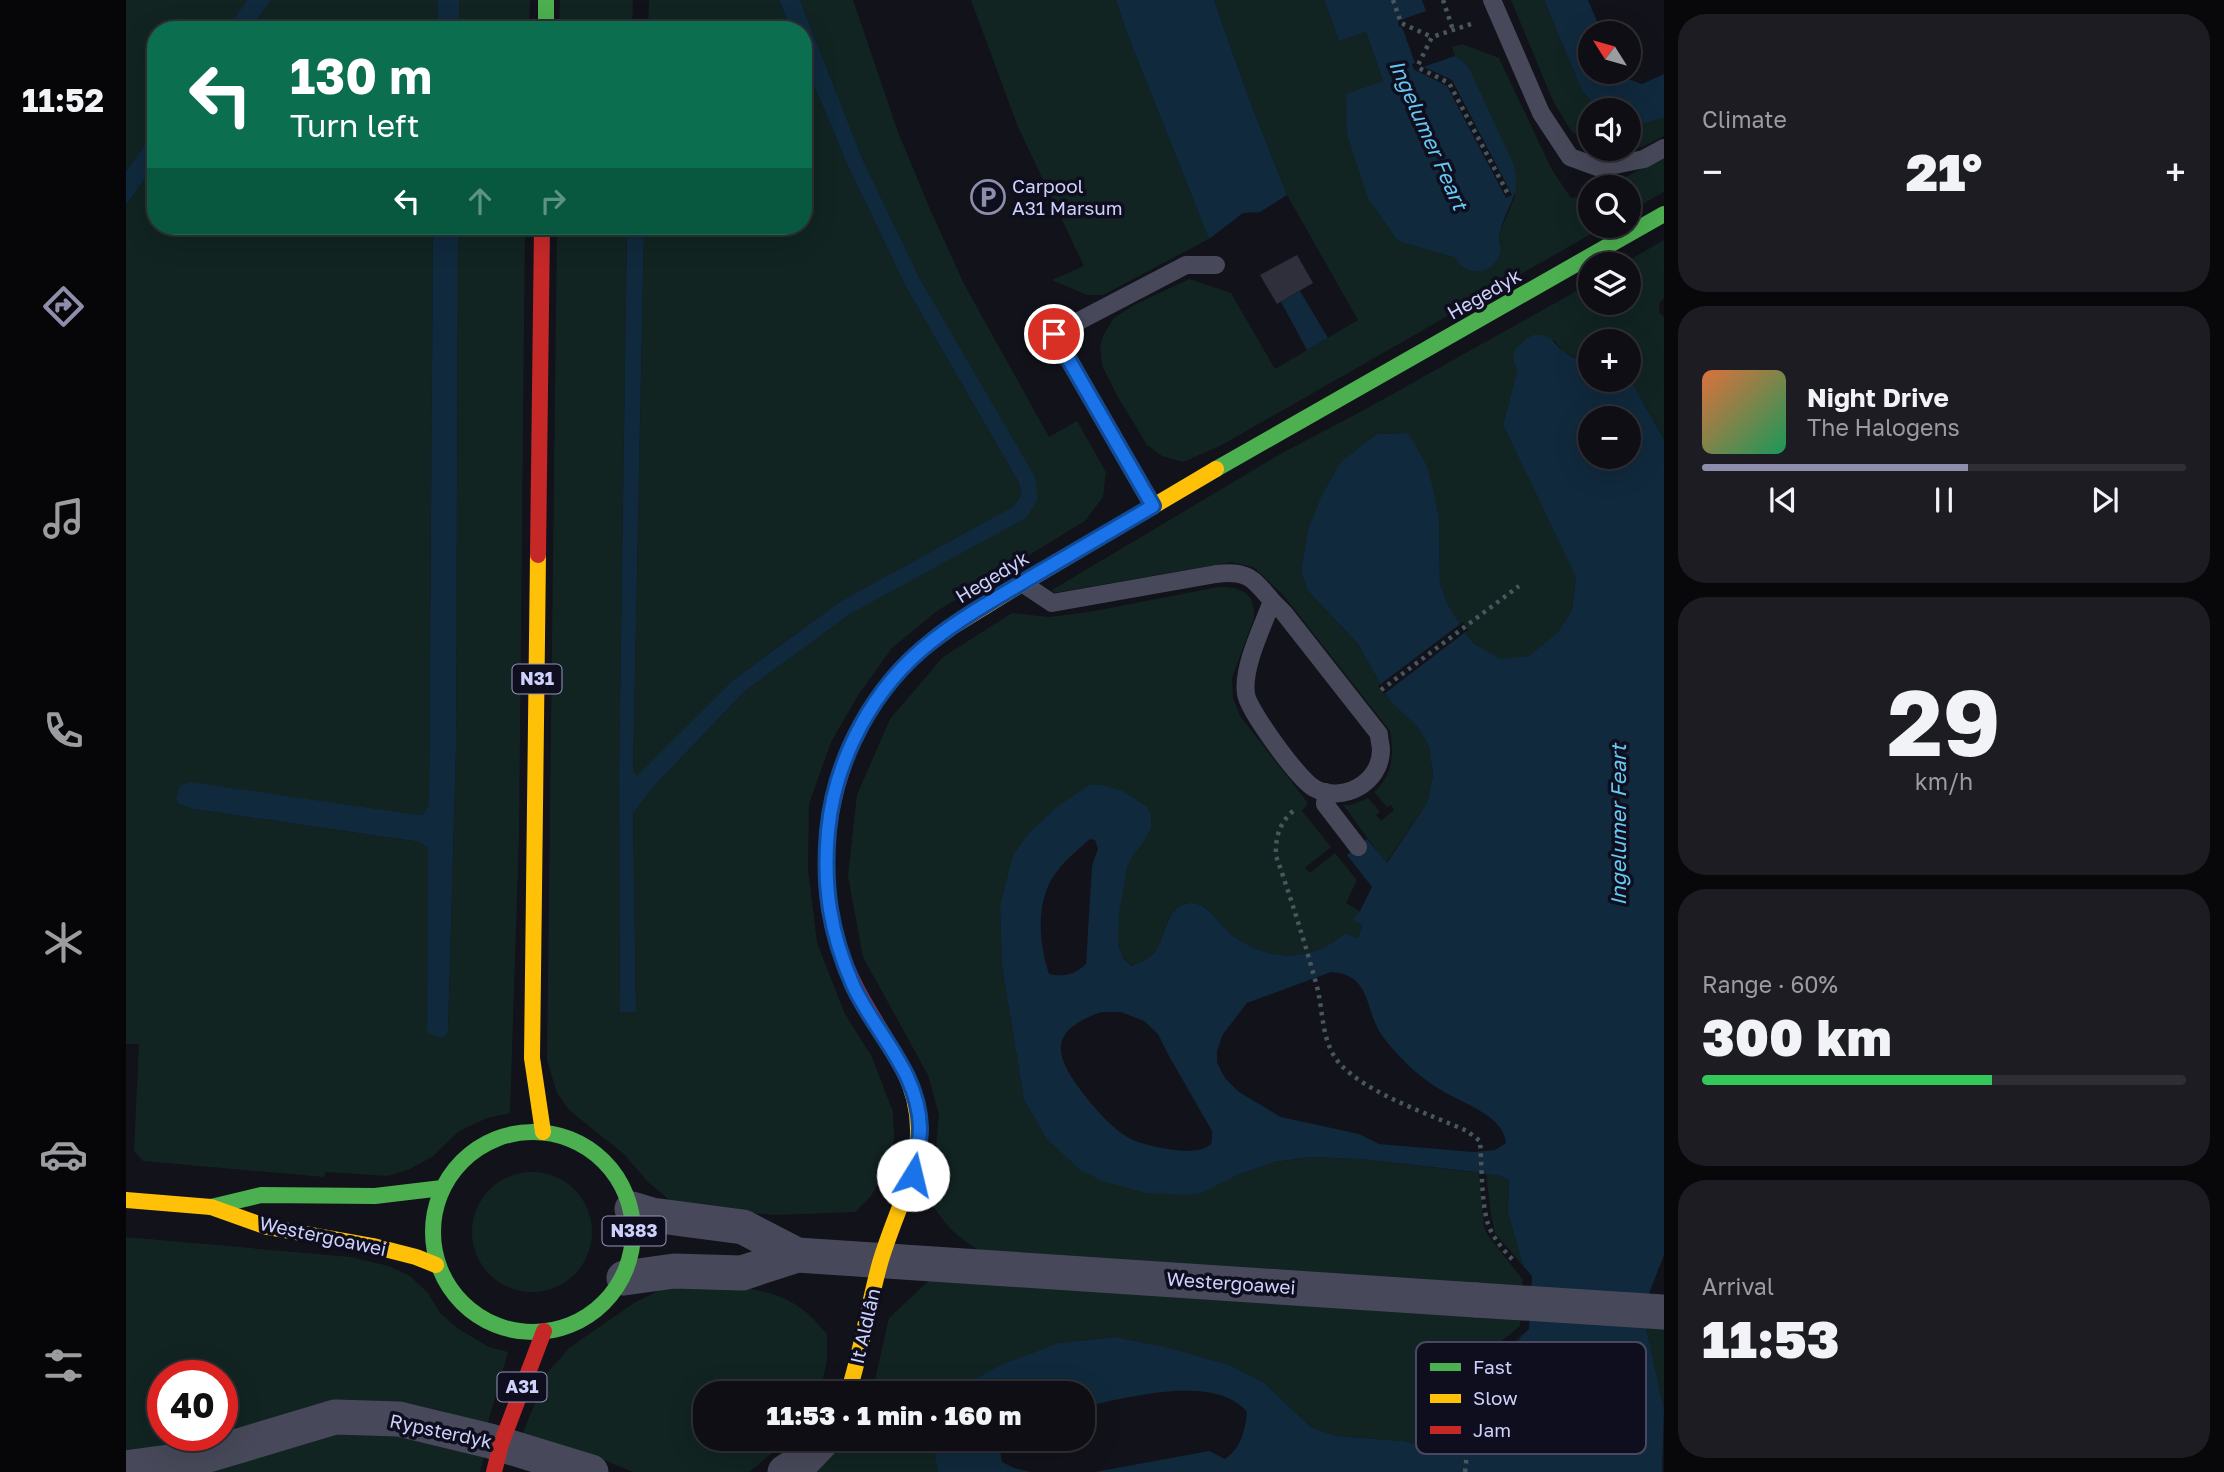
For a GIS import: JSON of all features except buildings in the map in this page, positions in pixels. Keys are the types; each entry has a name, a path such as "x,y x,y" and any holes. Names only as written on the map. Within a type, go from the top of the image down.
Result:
{"main road":[{"path":"546,0 546,21"},
{"name":"Hegedyk","path":"881,1260 913,1175 920,1126 908,1080 855,988 840,955 826,886 830,813 839,777 851,746 872,706 909,660 956,623 1153,506 1664,214"},
{"name":"N31","path":"542,235 532,1058 543,1132"},
{"name":"N383","path":"543,1132 574,1141 596,1154 610,1168 632,1209 634,1233 624,1278 607,1298 586,1315 564,1326 544,1331 515,1331 492,1324 466,1307 449,1287 436,1265 433,1218 442,1188 456,1167 473,1151 504,1137 543,1132"},
{"name":"Westergoawei","path":"211,1207 261,1195 375,1196 442,1188"},
{"name":"Westergoawei","path":"126,1200 211,1207 267,1227 373,1246 416,1256 436,1265"},
{"name":"It Aldlân","path":"851,1381 881,1260"},
{"name":"A31","path":"498,1458 544,1331"}],"street":[{"name":"Westergoawei","path":"632,1209 652,1215 743,1227 797,1255"},
{"name":"Westergoawei","path":"624,1278 674,1271 742,1273 797,1255 1664,1312"},
{"name":"Rypsterdyk","path":"126,1468 198,1458 335,1417 399,1419 498,1458 590,1472"},
{"path":"785,1472 813,1451"}],"lane":[{"path":"1495,7 1541,113 1570,157 1600,168 1643,159 1664,148"},
{"path":"1153,506 1054,334 1186,265 1216,265"},
{"path":"1022,583 1052,603 1232,572 1250,577 1284,613 1378,734 1381,751 1378,765 1371,778 1361,787 1348,792 1320,790 1304,781 1251,709 1245,680 1272,601"},
{"path":"1320,790 1325,803 1358,847"}],"path":[{"path":"1394,0 1401,23 1432,37 1453,30 1495,7"},
{"path":"1443,0 1453,30"},
{"path":"1432,37 1419,68 1449,83 1508,194"},
{"path":"1381,690 1519,586"},
{"path":"1320,790 1282,823 1276,844 1276,856 1317,987 1329,1045 1339,1063 1370,1088 1467,1131 1480,1141 1488,1224 1494,1236 1521,1269"},
{"path":"1509,1342 1516,1335"},
{"path":"1465,1472 1466,1454"}],"green space":[{"path":"126,0 247,0 232,21 147,21 147,142 126,171"},
{"path":"271,0 438,0 437,21 256,21"},
{"path":"459,0 530,0 529,21 459,21"},
{"path":"560,0 633,0 632,21 559,21"},
{"path":"649,0 779,0 787,21 648,21"},
{"path":"800,0 853,0 898,132 964,284 1049,437 1077,421 1106,472 1103,497 1085,521 937,611 892,648 859,694 831,742 809,804 808,869 817,943 845,1014 872,1057 893,1112 894,1140 886,1171 871,1196 855,1212 777,1215 705,1210 673,1203 647,1181 625,1155 569,1110 557,1093 547,1060 557,235 627,235 619,775 620,1012 636,1012 633,813 657,783 744,692 850,614 1038,499 921,281 862,158 812,31 812,21 808,21"},
{"path":"971,0 1116,0 1209,239 1103,295 1087,295 1052,280 1084,266 1018,127"},
{"path":"1214,0 1324,0 1339,41 1366,32 1383,81 1398,241 1456,258 1478,272 1494,264 1501,243 1499,234 1515,196 1468,66 1455,56 1452,47 1462,44 1499,58 1552,170 1571,198 1578,197 1578,238 1584,238 1220,446 1183,462 1162,456 1147,445 1102,365 1100,346 1114,318 1134,305 1189,279 1231,293 1275,369 1358,320 1287,195"},
{"path":"1511,0 1544,0 1578,84 1589,98 1578,98 1578,136 1571,131 1553,101"},
{"path":"812,80 847,164 907,289 1019,483 1021,495 1014,506 841,601 733,680 637,777 633,773 644,235 812,235"},
{"path":"1664,118 1664,136 1641,147 1641,124"},
{"path":"1664,157 1664,192 1641,205 1641,175 1629,175"},
{"path":"147,176 147,235 433,235 429,805 423,814 419,815 305,799 179,804 193,809 420,842 429,848 427,1032 448,1031 456,748 458,235 525,235 519,835 510,1113 487,1118 459,1131 432,1157 410,1169 388,1176 326,1172 324,1177 143,1161 134,1151 139,1044 126,1044 126,205"},
{"path":"1664,240 1664,298 1660,302 1659,312 1664,317 1664,439 1637,392 1641,392 1641,329 1578,329 1578,358 1562,351 1554,340 1513,359 1517,371 1503,425 1576,576 1572,610 1558,632 1530,656 1500,660 1473,643 1450,609 1440,584 1439,519 1408,433 1377,434 1341,463 1308,530 1301,571 1308,591 1358,644 1390,701 1417,725 1429,746 1433,775 1427,803 1386,863 1343,805 1351,805 1368,798 1380,812 1376,815 1381,821 1394,810 1391,805 1387,807 1374,792 1385,779 1391,764 1390,731 1284,596 1255,568 1232,562 1054,593 1052,590 1282,453 1578,290 1578,315 1641,315 1641,253"},
{"path":"1218,587 1233,588 1245,593 1254,609 1254,618 1232,678 1233,698 1240,716 1308,803 1302,811 1331,847 1305,868 1310,873 1335,853 1357,880 1346,903 1360,911 1362,925 1358,938 1345,933 1318,950 1304,954 1275,954 1246,944 1232,935 1203,907 1191,903 1182,904 1171,914 1155,952 1133,966 1119,948 1118,916 1128,864 1142,845 1123,791 1000,906 1002,967 1024,1100 1046,1138 1237,1175 1274,1162 1311,1157 1362,1159 1479,1173 1484,1227 1523,1280 1522,1288 980,1251 950,1228 928,1198 934,1170 939,1115 928,1075 863,957 848,876 857,795 890,719 943,657 1012,613 1049,617 1089,612"},
{"path":"532,1172 555,1177 574,1190 587,1209 592,1232 587,1255 574,1274 555,1287 532,1292 509,1287 490,1274 477,1255 472,1232 477,1209 490,1190 509,1177"},
{"path":"1486,1174 1501,1176 1509,1181 1508,1212 1523,1266 1495,1233"},
{"path":"126,1237 350,1257 389,1266 410,1276 428,1293 440,1313 457,1328 489,1347 508,1352 487,1426 438,1410 401,1402 238,1430 238,1360 147,1360 147,1449 126,1452"},
{"path":"935,1275 1520,1318 1520,1326 1500,1342 1416,1342 1416,1444 1337,1436 1312,1428 1263,1382 1230,1365 1166,1347 1115,1337 1059,1343 973,1381 875,1381 889,1318"},
{"path":"699,1284 771,1293 797,1305 827,1334 827,1360 823,1381 693,1381 693,1451 774,1451 749,1472 633,1472 592,1455 522,1435 547,1373 569,1348 634,1303 660,1290"},
{"path":"1646,1327 1664,1328 1664,1409"},
{"path":"337,1433 396,1435 484,1457 480,1472 206,1472"},
{"path":"834,1451 934,1451 938,1472 816,1472"}],"water":[{"path":"247,0 271,0 256,21 232,21"},
{"path":"438,0 459,0 459,21 437,21"},
{"path":"779,0 800,0 808,21 787,21"},
{"path":"1116,0 1214,0 1287,195 1260,212 1243,213 1209,239"},
{"name":"Ingelumer Feart","path":"1324,0 1422,0 1426,11 1398,21 1415,63 1412,64 1414,70 1455,56 1468,66 1510,157 1516,179 1514,194 1500,232 1500,253 1497,260 1486,270 1466,269 1456,258 1398,241 1368,198 1347,134 1346,94 1383,81 1366,32 1339,41"},
{"path":"1544,0 1588,0 1597,21 1578,21 1578,81"},
{"path":"812,31 862,158 921,281 1035,477 1038,499 1026,518 850,614 744,692 657,783 633,813 636,1012 620,1012 619,775 627,235 644,235 633,772 637,776 733,680 841,601 1014,506 1021,495 1019,483 907,289 847,164 812,80"},
{"path":"1664,74 1664,118 1641,124 1641,98 1589,98 1579,84 1642,84"},
{"path":"147,142 147,176 126,205 126,171"},
{"path":"433,235 458,235 456,748 448,1031 445,1037 436,1037 427,1032 428,848 420,842 193,809 179,804 176,798 180,786 189,782 419,815 423,814 429,805"},
{"path":"1300,291 1328,338 1307,350 1281,302"},
{"name":"Ingelumer Feart","path":"1534,335 1552,339 1559,348 1578,358 1578,392 1637,392 1664,439 1664,1255 1648,1296 1646,1327 1664,1409 1662,1472 1095,1472 1209,1451 1225,1459 1235,1450 1241,1438 1247,1412 1233,1400 1192,1391 1145,1394 1095,1404 1095,1381 972,1381 1001,1365 1059,1343 1115,1337 1166,1347 1230,1365 1263,1382 1312,1428 1337,1436 1416,1444 1416,1454 1646,1454 1646,1342 1519,1342 1529,1329 1532,1276 1523,1266 1508,1212 1509,1181 1501,1176 1466,1171 1362,1159 1311,1157 1274,1162 1237,1175 1201,1193 1187,1195 1146,1193 1102,1181 1079,1169 1046,1138 1024,1100 1002,967 1000,906 1013,855 1030,832 1057,807 1089,785 1123,791 1147,807 1151,815 1151,828 1127,867 1119,913 1118,946 1124,959 1132,966 1155,952 1171,915 1182,905 1191,903 1208,910 1232,935 1246,944 1275,954 1304,954 1318,950 1345,933 1358,938 1362,925 1352,919 1360,911 1372,887 1347,855 1367,839 1387,863 1427,803 1433,775 1429,746 1417,726 1390,701 1358,644 1308,591 1301,571 1308,530 1321,497 1341,462 1377,434 1408,433 1426,464 1432,484 1439,519 1440,584 1450,609 1473,643 1500,659 1529,656 1558,632 1572,610 1576,577 1503,425 1517,371 1513,359 1515,349 1527,338","holes":["1090,839 1095,840 1098,849 1092,866 1086,964 1069,974 1049,974 1041,936 1044,897 1067,860","1331,972 1344,974 1360,986 1381,1034 1400,1056 1432,1084 1490,1117 1498,1124 1506,1143 1495,1150 1473,1152 1379,1144 1359,1134 1281,1117 1239,1092 1225,1078 1217,1063 1217,1051 1223,1034 1247,1003","1101,1012 1121,1012 1144,1021 1158,1034 1212,1131 1212,1142 1206,1147 1197,1150 1172,1150 1129,1138 1111,1125 1075,1083 1062,1058 1063,1037 1083,1020"]},
{"path":"934,1451 1000,1451 1002,1462 1031,1472 938,1472"}],"pier":[{"path":"1424,67 1452,80 1512,195 1506,198 1447,86 1415,70"},
{"path":"1463,622 1468,630 1384,694 1378,686"}],"traffic: fast":[{"path":"546,0 546,21"},
{"path":"1216,469 1664,214"},
{"path":"533,1132 571,1140 604,1161 625,1194 633,1232 625,1270 604,1303 571,1324 533,1332 495,1324 462,1303 441,1270 433,1232 441,1194 462,1161 495,1140 533,1132"},
{"path":"211,1207 261,1195 375,1196 442,1188"}],"traffic: slow":[{"path":"923,648 1015,588 1216,469"},
{"path":"538,555 532,1058 543,1132"},
{"path":"851,1381 880,1263 906,1191 917,1145 918,1121 913,1096 903,1069"},
{"path":"126,1200 211,1207 267,1227 373,1246 436,1265"}],"traffic: jam":[{"path":"538,555 542,235"},
{"path":"903,1069 846,967 830,912 826,870 829,828 837,787 851,747 870,710 894,677 923,648"},
{"path":"494,1472 501,1444 544,1331"}],"place":[{"name":"Carpool A31 Marsum","path":"988,197"}],"route":[{"path":"913,1175 920,1126 916,1103 899,1061 855,988 840,955 831,921 826,886 830,813 839,777 851,746 872,706 909,660 956,623 1153,506 1054,334"}]}
